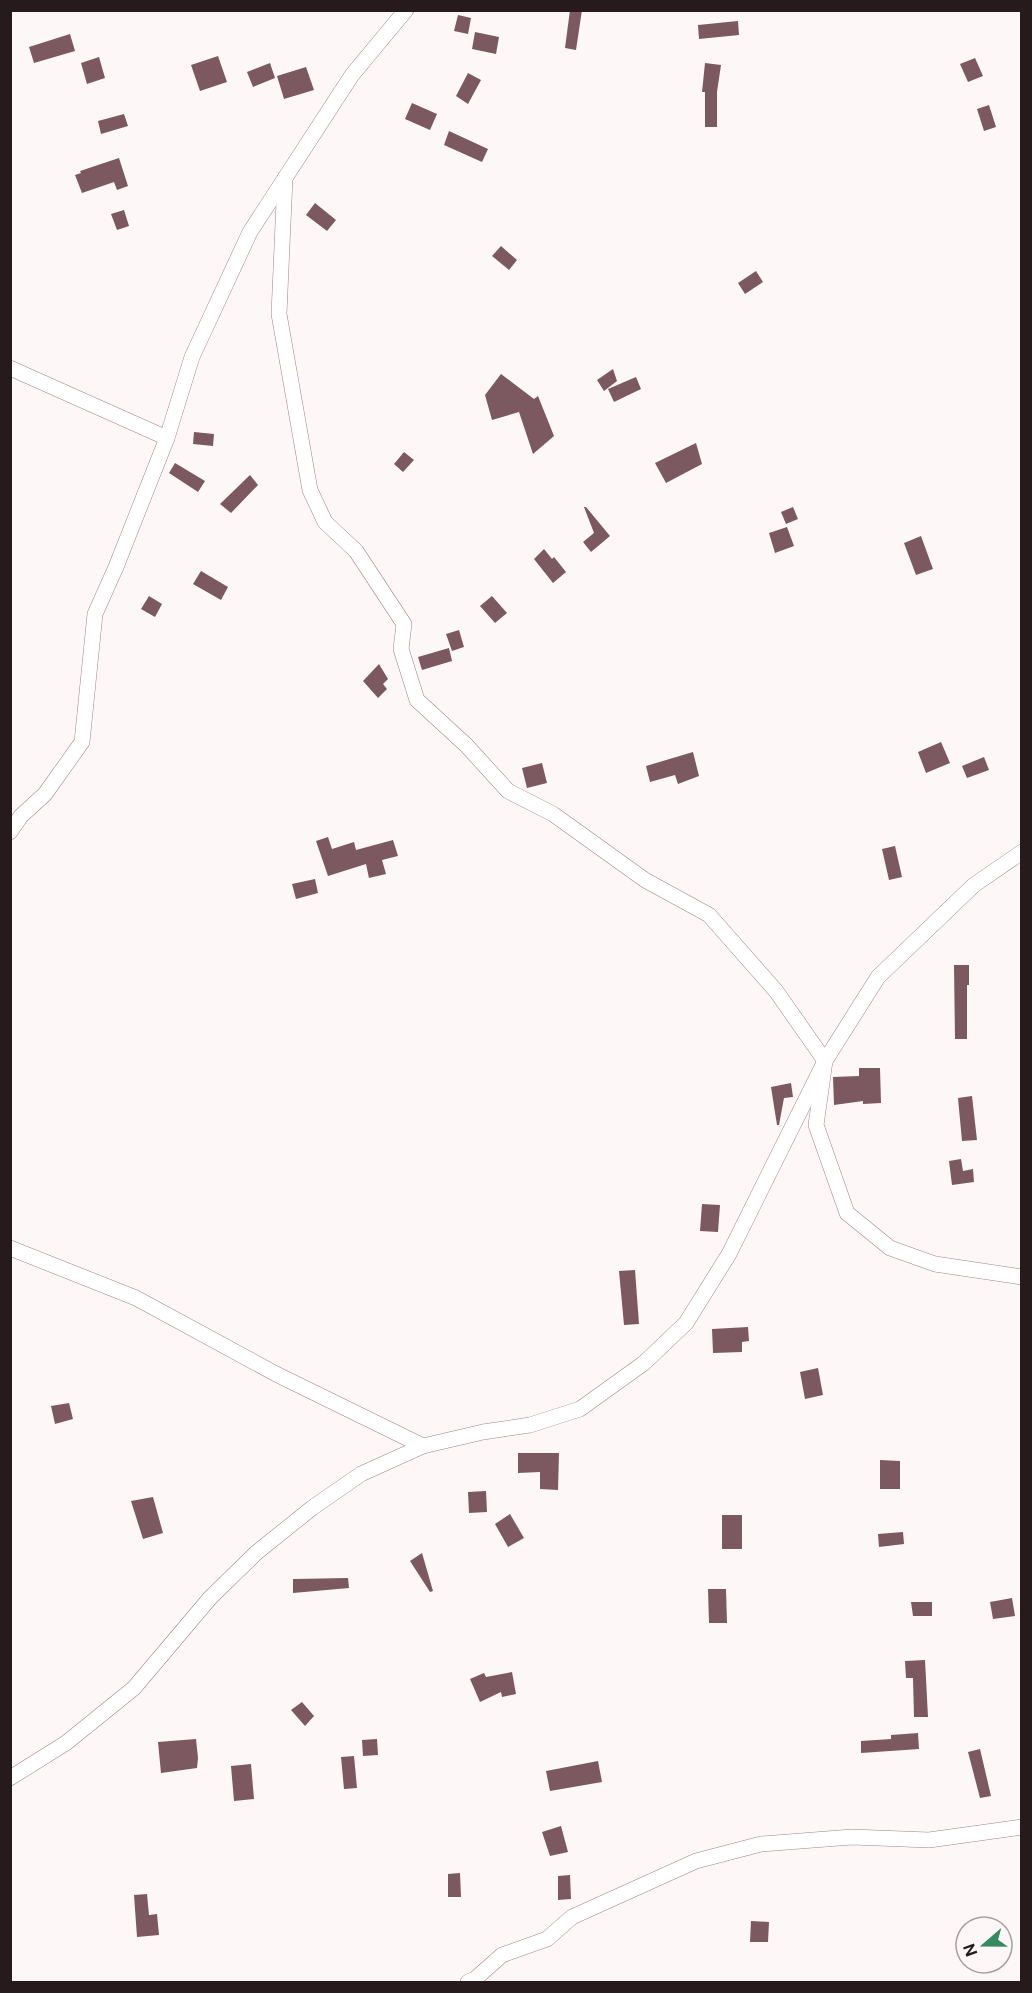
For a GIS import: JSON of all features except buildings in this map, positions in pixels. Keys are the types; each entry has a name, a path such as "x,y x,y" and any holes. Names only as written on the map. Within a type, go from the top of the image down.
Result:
{"street":[{"path":"10,832 21,816 45,794 82,742 95,614 167,438 192,357 250,232 352,75 406,10"},
{"path":"285,178 279,314 310,490 325,522 356,551 404,624 401,649 417,700 466,745 508,791 553,814 645,880 709,915 776,991 825,1061 816,1125 847,1213 890,1248 935,1264 1022,1277"},
{"path":"10,368 167,438"},
{"path":"10,1778 66,1743 134,1688 210,1598 256,1553 361,1474 423,1446 483,1432 530,1425 580,1408 644,1363 686,1323 729,1254 825,1061 878,977 974,885 1022,852"},
{"path":"10,1248 136,1298 276,1374 423,1446"},
{"path":"468,1983 475,1980 502,1955 547,1938 572,1917 696,1861 760,1844 852,1837 929,1840 1022,1827"}]}
